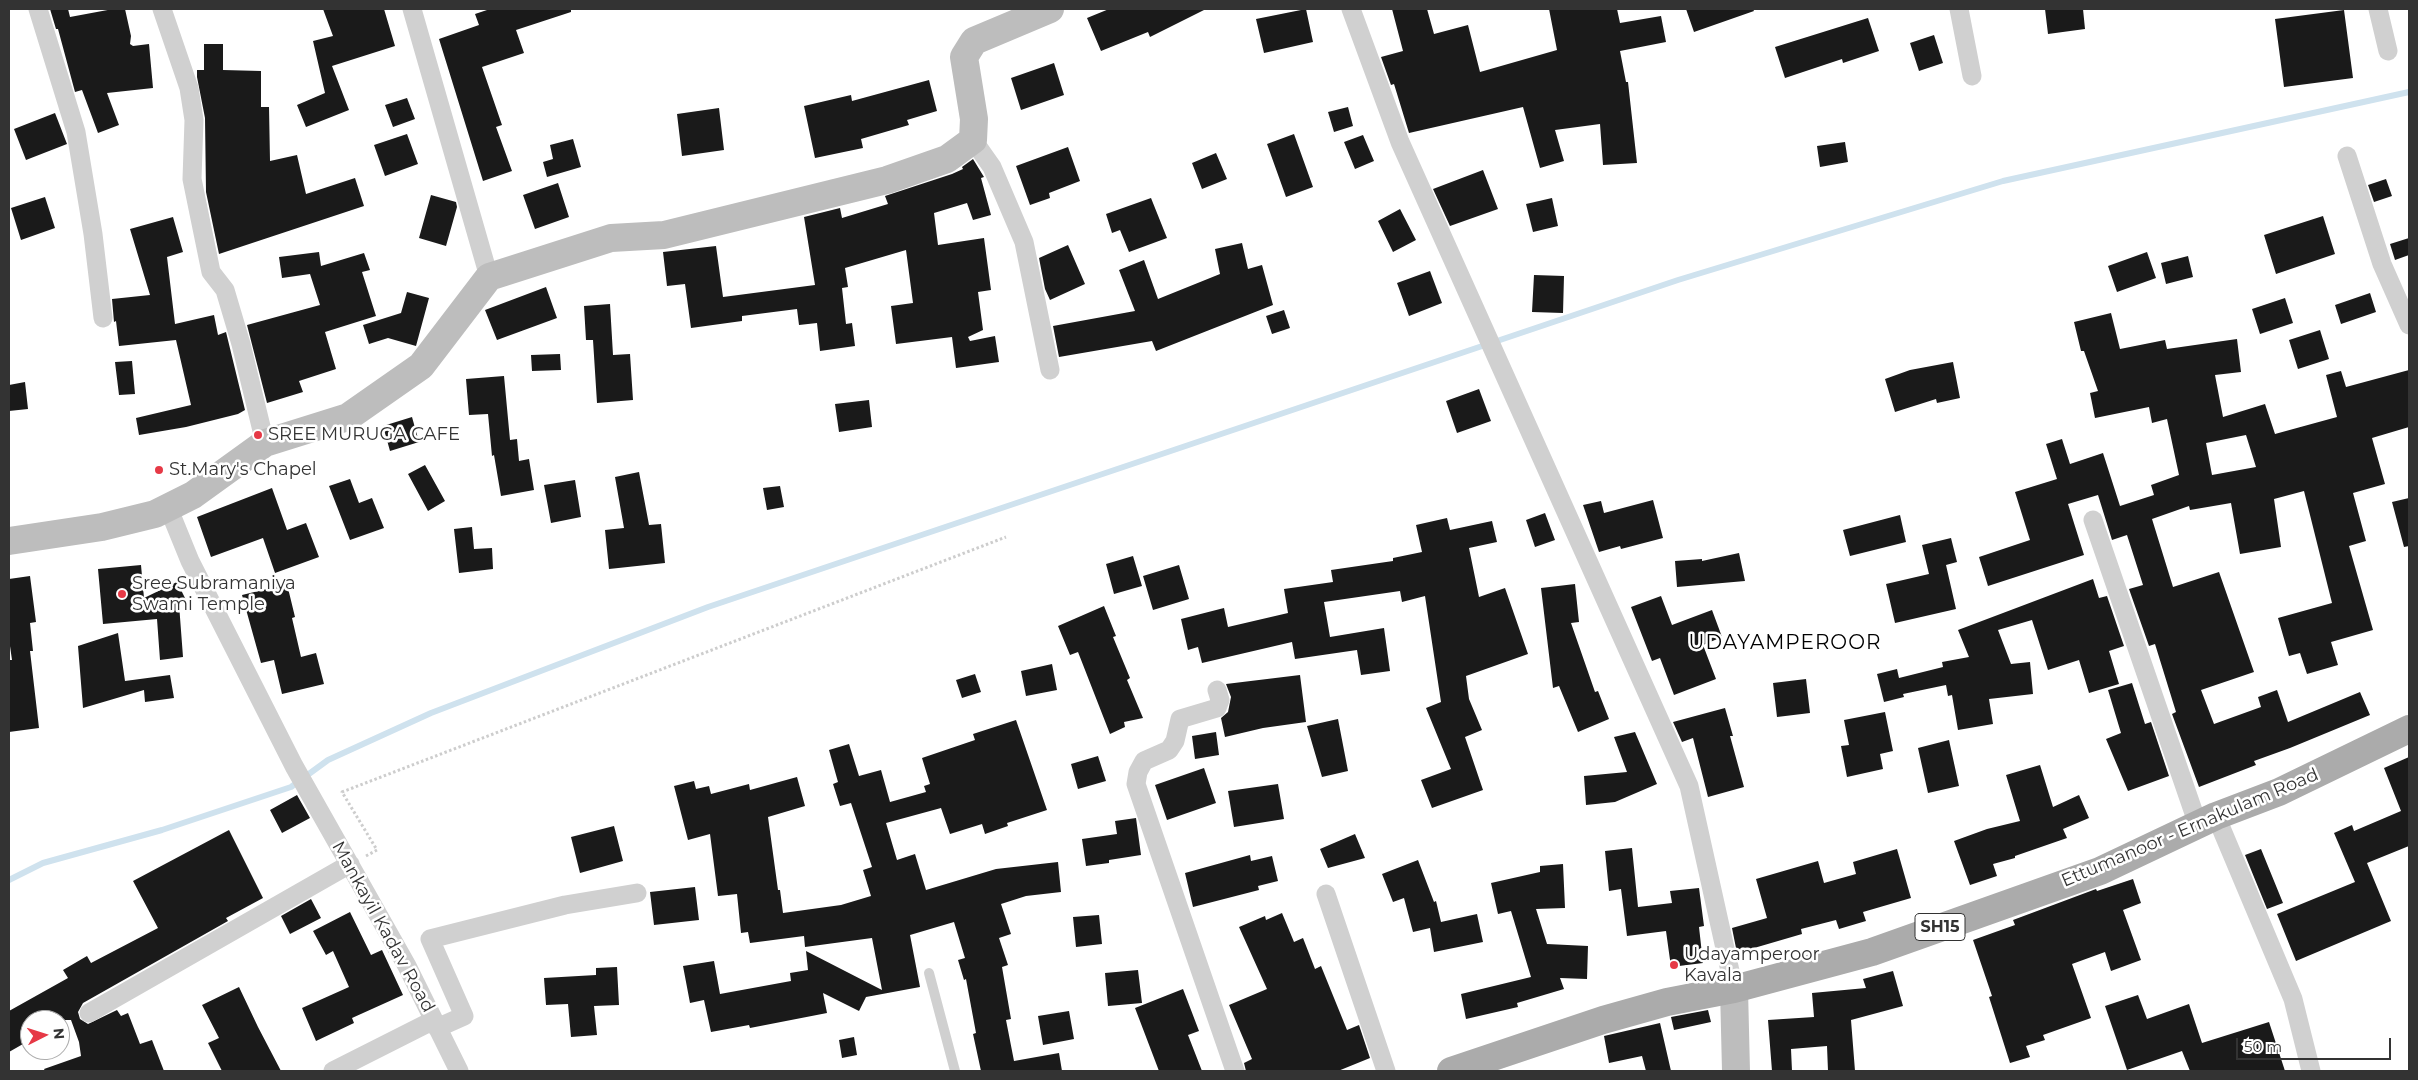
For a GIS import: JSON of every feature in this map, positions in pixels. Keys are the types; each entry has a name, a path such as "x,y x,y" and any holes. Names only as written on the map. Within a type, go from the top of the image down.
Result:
{"main road":[{"path":"9,541 102,528 155,514 194,495 265,443 348,417 421,366 489,277 611,238 664,235 887,180 947,159 973,140 974,119 964,57 974,41 1050,9"},
{"name":"Ettumanoor - Ernakulam Road","path":"1451,1071 1667,1002 1734,989 1881,948 2100,870 2207,820 2279,792 2409,729"},
{"path":"1734,989 1736,1071"}],"street":[{"path":"38,9 76,132 93,234 103,318"},
{"path":"162,9 189,88 194,120 192,179 211,272 225,290 265,443"},
{"path":"412,9 489,277"},
{"path":"1351,9 1400,142 1689,786 1734,989"},
{"path":"1959,9 1972,76"},
{"path":"2378,9 2388,51"},
{"path":"973,140 992,167 1024,242 1050,370"},
{"path":"2347,156 2382,264 2409,325"},
{"name":"Mankayil Kadav Road","path":"168,507 190,561 294,766 407,966 459,1071"},
{"path":"2093,520 2207,820 2293,999 2311,1071"},
{"path":"1217,690 1220,700 1217,708 1211,712 1180,719 1175,742 1169,750 1144,761 1138,772 1136,784 1234,1071"},
{"path":"89,1013 350,864"},
{"path":"333,1071 436,1024 464,1016 430,939 565,905 637,893"},
{"path":"1326,894 1386,1071"}],"lane":[{"path":"929,973 955,1071"}],"path":[{"path":"350,864 377,850 342,792 1006,536"}],"building":[{"path":"50,9 68,9 70,17 113,9 125,9 131,36 130,44 133,46 149,44 153,88 107,93 119,125 98,133 82,90 75,92 58,29 56,29"},
{"path":"323,9 384,9 395,46 332,66 349,110 306,127 297,105 325,93 313,41 333,36"},
{"path":"490,9 571,9 571,12 516,30 524,53 482,67 502,125 496,127 512,171 483,181 439,39 479,25 475,14"},
{"path":"1109,9 1206,9 1150,37 1148,32 1101,51 1087,18"},
{"path":"1306,9 1313,42 1264,53 1256,19"},
{"path":"1392,9 1427,9 1434,34 1468,25 1480,72 1557,50 1549,9 1617,9 1620,23 1661,16 1666,42 1620,51 1626,82 1628,82 1637,163 1603,165 1600,124 1555,130 1564,161 1540,168 1523,107 1409,133 1394,84 1391,85 1381,57 1403,51"},
{"path":"1686,9 1753,9 1754,11 1694,32"},
{"path":"2045,9 2083,9 2085,29 2048,34"},
{"path":"2344,10 2353,78 2284,87 2275,19"},
{"path":"1868,18 1879,51 1843,63 1842,59 1785,78 1775,47"},
{"path":"1934,35 1943,63 1919,71 1910,43"},
{"path":"204,44 223,44 223,70 261,71 261,107 269,107 270,161 297,155 306,194 355,178 364,206 219,254 206,192 205,118 197,77 197,70 204,70"},
{"path":"1054,63 1064,95 1021,110 1011,78"},
{"path":"929,80 937,111 907,120 909,125 861,139 863,148 815,158 804,106 851,95 852,101"},
{"path":"407,98 415,119 393,127 385,105"},
{"path":"1348,107 1353,126 1334,132 1328,112"},
{"path":"719,108 724,150 682,156 677,114"},
{"path":"55,113 67,144 26,160 14,129"},
{"path":"407,134 418,164 385,176 374,145"},
{"path":"1294,134 1313,187 1286,197 1267,144"},
{"path":"1363,135 1374,161 1355,169 1344,142"},
{"path":"573,139 581,167 547,177 543,162 553,159 550,145"},
{"path":"1845,142 1848,162 1820,167 1817,146"},
{"path":"1068,147 1080,181 1049,193 1050,198 1030,205 1016,166"},
{"path":"1216,153 1227,179 1202,189 1192,163"},
{"path":"973,159 984,177 981,178 991,215 973,220 967,203 934,213 938,245 984,238 991,290 978,292 983,330 968,337 970,341 995,336 999,362 956,368 952,337 896,344 891,306 913,303 906,250 845,268 848,287 842,288 846,324 852,323 855,346 820,351 817,323 799,325 797,309 742,316 742,321 691,328 685,284 667,286 663,252 716,246 723,297 815,285 804,217 840,208 842,218 888,204 885,196 952,174 963,169 962,167"},
{"path":"1483,170 1498,209 1450,226 1433,189"},
{"path":"2386,179 2392,196 2374,202 2368,185"},
{"path":"558,183 569,217 535,229 523,195"},
{"path":"431,195 456,202 457,207 446,246 419,238"},
{"path":"45,197 55,228 21,240 11,208"},
{"path":"1151,198 1167,238 1129,252 1120,230 1112,233 1106,214"},
{"path":"1552,198 1558,226 1533,232 1526,204"},
{"path":"1400,209 1416,240 1393,252 1378,221"},
{"path":"2323,216 2335,254 2276,274 2264,235"},
{"path":"173,217 183,252 167,257 175,324 214,315 218,335 226,332 245,410 238,414 186,427 139,435 136,418 191,405 176,340 119,346 112,299 150,295 130,229"},
{"path":"2409,238 2409,255 2395,260 2390,244"},
{"path":"1242,243 1248,269 1262,265 1273,305 1156,351 1152,341 1059,357 1053,326 1135,311 1119,270 1144,260 1158,299 1220,274 1215,249"},
{"path":"1068,245 1085,284 1050,300 1045,289 1039,258"},
{"path":"319,252 321,266 364,253 370,270 362,272 376,316 325,332 336,369 299,381 303,392 267,403 247,325 320,305 310,274 282,278 279,257"},
{"path":"2147,252 2156,278 2117,292 2108,266"},
{"path":"2188,256 2193,277 2166,284 2161,263"},
{"path":"1430,271 1442,303 1409,316 1397,283"},
{"path":"1534,275 1564,276 1563,313 1532,312"},
{"path":"546,287 557,318 497,340 485,310"},
{"path":"407,292 429,298 416,346 388,338 369,344 363,325 401,313"},
{"path":"2370,293 2376,312 2341,324 2335,305"},
{"path":"2285,298 2293,323 2260,334 2252,309"},
{"path":"610,304 613,355 630,354 633,400 597,403 593,340 586,340 584,306"},
{"path":"1284,310 1290,328 1272,334 1266,316"},
{"path":"2111,313 2120,349 2165,340 2167,349 2237,339 2241,372 2215,375 2223,417 2265,404 2275,434 2337,417 2326,375 2341,371 2346,387 2409,370 2409,427 2372,438 2385,484 2353,493 2366,541 2349,546 2373,630 2331,642 2338,665 2307,674 2300,653 2289,656 2278,618 2332,603 2304,491 2274,499 2281,547 2240,554 2231,503 2190,510 2189,506 2152,519 2173,587 2219,572 2254,672 2201,690 2214,724 2261,707 2258,697 2277,690 2288,722 2360,692 2370,715 2254,761 2256,765 2199,787 2172,714 2176,712 2155,644 2149,646 2129,589 2143,585 2127,535 2112,540 2098,495 2068,504 2084,555 1988,586 1979,557 2030,540 2015,492 2057,479 2046,444 2062,439 2070,464 2103,453 2120,506 2154,495 2151,485 2179,475 2167,419 2152,423 2149,407 2095,418 2090,393 2098,391 2084,351 2081,351 2074,322","holes":["2246,435 2256,467 2212,475 2206,443"]},
{"path":"2320,330 2329,359 2298,369 2289,340"},
{"path":"560,354 561,370 532,371 531,355"},
{"path":"132,361 135,394 119,395 115,362"},
{"path":"1953,362 1960,398 1937,403 1936,399 1895,412 1885,379 1910,370"},
{"path":"504,376 510,440 517,439 519,461 529,459 534,490 501,496 494,455 492,456 488,414 469,415 466,379"},
{"path":"25,382 28,409 9,411 9,385"},
{"path":"1479,389 1491,421 1457,433 1446,401"},
{"path":"869,400 872,427 839,432 835,404"},
{"path":"412,417 419,442 390,451 383,426"},
{"path":"425,465 445,501 428,511 408,474"},
{"path":"639,472 649,525 661,524 665,563 609,569 605,530 624,528 615,477"},
{"path":"350,479 359,503 372,498 384,528 350,540 329,486"},
{"path":"575,480 581,517 551,523 544,485"},
{"path":"780,486 784,507 767,510 763,488"},
{"path":"272,488 287,530 306,523 319,557 275,573 263,538 211,557 197,517"},
{"path":"2409,498 2409,546 2404,547 2392,502"},
{"path":"1653,500 1663,538 1621,549 1620,546 1599,552 1583,505 1601,501 1604,513"},
{"path":"1545,513 1555,540 1535,547 1526,520"},
{"path":"1900,515 1906,542 1850,556 1843,530"},
{"path":"1447,518 1450,530 1492,521 1497,542 1469,548 1479,597 1505,588 1528,654 1466,676 1469,699 1482,730 1465,737 1483,790 1432,808 1421,780 1451,769 1426,708 1441,702 1425,596 1402,602 1400,591 1324,602 1330,637 1384,628 1390,671 1361,675 1357,650 1295,659 1292,642 1202,663 1198,647 1188,650 1181,619 1224,608 1228,627 1288,613 1284,589 1333,582 1331,570 1393,561 1393,558 1422,552 1416,525"},
{"path":"472,527 474,549 492,548 493,569 459,573 454,529"},
{"path":"1951,538 1957,562 1946,565 1956,609 1895,623 1886,584 1929,574 1922,545"},
{"path":"1739,553 1745,581 1677,587 1675,561 1702,559 1702,561"},
{"path":"1133,556 1142,586 1114,594 1106,564"},
{"path":"141,565 144,598 177,582 186,600 179,604 183,657 160,660 157,619 103,624 98,569"},
{"path":"1179,565 1189,599 1153,610 1143,576"},
{"path":"30,576 36,622 30,623 33,651 30,651 39,728 9,732 9,660 12,660 9,639 9,579"},
{"path":"2093,579 2099,598 2107,596 2124,646 2109,651 2119,684 2089,693 2079,660 2048,670 2032,620 1998,630 2011,664 2030,662 2033,694 1989,699 1993,724 1958,730 1952,695 1948,696 1946,685 1903,694 1904,697 1884,702 1877,674 1897,669 1899,678 1943,667 1942,662 1969,657 1958,630"},
{"path":"287,584 295,617 292,618 301,657 316,653 324,684 282,694 274,660 261,663 242,595"},
{"path":"1575,584 1579,622 1571,623 1595,692 1598,691 1609,719 1578,732 1559,686 1553,688 1541,588"},
{"path":"1661,596 1672,625 1712,610 1722,637 1703,645 1716,679 1674,695 1660,658 1652,661 1631,607"},
{"path":"1104,606 1116,636 1113,637 1130,678 1127,680 1143,718 1124,722 1125,727 1110,734 1078,652 1070,655 1058,626"},
{"path":"118,633 125,681 170,675 174,698 145,702 144,690 83,708 78,646"},
{"path":"1052,664 1057,690 1026,696 1021,671"},
{"path":"975,674 981,692 962,698 956,680"},
{"path":"1300,675 1306,722 1263,728 1225,737 1221,718 1228,712 1231,697 1226,684"},
{"path":"1806,679 1810,713 1777,717 1773,683"},
{"path":"2132,683 2145,724 2151,722 2169,776 2128,791 2106,739 2121,733 2108,690"},
{"path":"1725,708 1733,736 1730,736 1744,787 1708,797 1693,738 1682,742 1673,722"},
{"path":"1885,712 1893,751 1880,754 1883,769 1847,777 1841,746 1849,745 1844,720"},
{"path":"1338,719 1348,771 1322,777 1307,726"},
{"path":"1016,720 1047,810 1007,823 1008,826 985,834 982,824 950,834 941,808 886,823 897,860 915,854 926,890 996,869 1058,862 1061,892 1026,896 1001,904 1011,934 999,938 1008,965 1002,967 1011,1019 1006,1020 1014,1061 1059,1053 1062,1071 981,1071 973,1034 976,1033 966,979 964,980 958,960 965,958 954,922 910,935 920,987 866,997 859,1011 823,993 827,1013 750,1028 749,1025 711,1032 704,1000 690,1003 683,966 714,961 720,994 791,981 790,973 808,970 806,951 882,990 872,938 805,947 804,936 750,943 748,932 741,933 737,894 718,896 710,834 688,840 674,786 694,781 696,789 709,786 711,794 749,784 750,790 797,777 805,806 768,817 783,913 841,905 871,896 863,870 872,867 851,803 840,806 833,784 838,782 829,750 849,744 859,776 881,770 890,802 926,792 924,786 930,784 922,758 975,740 973,734"},
{"path":"1216,732 1219,755 1195,759 1192,736"},
{"path":"1635,732 1657,784 1615,802 1586,805 1584,776 1627,772 1614,737"},
{"path":"1949,740 1959,786 1928,793 1918,748"},
{"path":"1098,756 1106,781 1078,789 1071,764"},
{"path":"2409,757 2409,846 2367,863 2391,921 2296,961 2277,914 2355,882 2334,833 2352,825 2354,831 2401,811 2384,768"},
{"path":"2040,765 2053,807 2079,795 2089,818 2063,829 2067,838 2015,856 2015,858 1993,864 1997,876 1970,885 1954,841 1987,829 2020,821 2006,775"},
{"path":"1204,768 1216,803 1167,820 1155,785"},
{"path":"1278,784 1284,819 1234,827 1228,791"},
{"path":"297,795 310,818 282,833 270,810"},
{"path":"1136,818 1141,855 1109,860 1109,863 1086,866 1082,839 1117,834 1115,821"},
{"path":"614,826 623,861 580,873 571,837"},
{"path":"229,830 263,898 226,918 228,921 83,1003 78,1012 80,1019 88,1024 117,1010 121,1016 128,1013 140,1044 152,1040 164,1071 45,1071 44,1069 81,1056 79,1042 70,1020 70,1010 20,1010 20,1046 9,1052 9,1011 68,978 63,970 87,956 91,963 158,928 133,881"},
{"path":"1355,834 1365,858 1328,868 1320,849"},
{"path":"1632,848 1638,907 1672,903 1670,891 1699,888 1704,926 1699,927 1703,963 1671,967 1666,931 1627,936 1621,889 1609,891 1605,851"},
{"path":"1897,849 1911,898 1863,912 1866,921 1839,929 1836,920 1801,929 1802,934 1737,953 1732,928 1767,918 1756,879 1818,861 1824,883 1856,874 1853,862"},
{"path":"2261,849 2283,903 2267,909 2245,855"},
{"path":"1250,855 1251,861 1272,856 1278,881 1258,886 1259,890 1193,907 1185,873"},
{"path":"1418,860 1434,902 1436,901 1441,922 1477,914 1483,942 1434,952 1430,928 1413,932 1404,898 1393,902 1382,874"},
{"path":"1563,864 1565,908 1536,909 1547,944 1588,946 1587,979 1560,978 1564,989 1517,1003 1518,1007 1466,1019 1461,994 1531,977 1511,911 1498,914 1491,883 1540,872 1540,866"},
{"path":"2133,879 2141,903 2123,910 2141,960 2111,971 2105,952 2072,964 2091,1018 2043,1035 2045,1040 2026,1046 2030,1057 2010,1063 1989,997 1992,996 1973,940 2015,925 2013,920 2096,889 2097,891"},
{"path":"695,887 699,920 654,925 650,892"},
{"path":"311,899 321,918 290,934 281,916"},
{"path":"350,912 371,955 382,950 403,995 352,1018 354,1023 316,1041 302,1008 349,987 333,951 326,955 313,931"},
{"path":"1282,913 1294,942 1303,938 1315,969 1321,966 1347,1030 1359,1025 1370,1058 1338,1071 1246,1071 1244,1063 1252,1059 1229,1005 1267,989 1239,927 1265,916 1266,920"},
{"path":"1099,915 1102,944 1076,947 1073,917"},
{"path":"617,967 619,1005 594,1006 597,1035 571,1037 568,1004 546,1005 544,978 596,975 596,968"},
{"path":"1138,970 1142,1003 1108,1006 1105,973"},
{"path":"1893,971 1903,1006 1851,1020 1855,1071 1828,1071 1827,1046 1791,1049 1792,1071 1772,1071 1768,1020 1814,1017 1812,993 1866,988 1863,979"},
{"path":"239,987 281,1071 222,1071 208,1043 219,1038 202,1005"},
{"path":"1183,989 1199,1031 1188,1035 1202,1071 1159,1071 1135,1008"},
{"path":"2138,995 2147,1019 2189,1004 2202,1043 2269,1022 2285,1071 2190,1071 2182,1051 2127,1070 2105,1006"},
{"path":"1708,1010 1711,1022 1674,1030 1671,1017"},
{"path":"1069,1011 1074,1039 1043,1045 1038,1016"},
{"path":"1660,1023 1671,1071 1646,1071 1642,1056 1609,1063 1604,1036"},
{"path":"854,1037 857,1055 842,1058 839,1040"}],"waterway":[{"path":"9,880 43,863 162,830 291,787 328,760 431,713 708,607 1678,280 2003,181 2409,92"}],"place":[{"name":"SREE MURUGA CAFE","path":"258,435"},
{"name":"St.Mary's Chapel","path":"159,470"},
{"name":"Sree Subramaniya Swami Temple","path":"122,594"},
{"name":"Udayamperoor Kavala","path":"1674,965"}],"district":[{"name":"UDAYAMPEROOR","path":"1785,643"}]}
